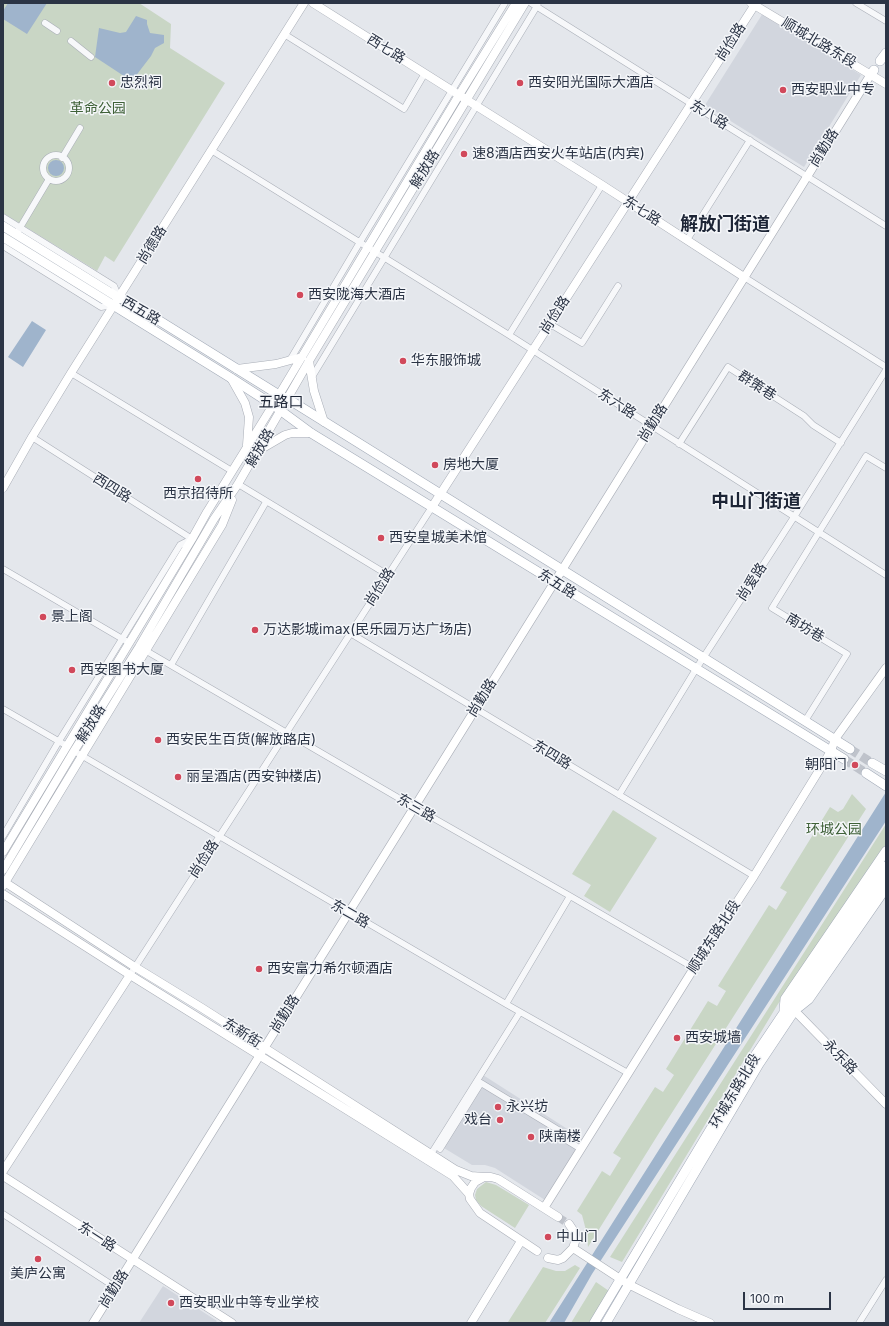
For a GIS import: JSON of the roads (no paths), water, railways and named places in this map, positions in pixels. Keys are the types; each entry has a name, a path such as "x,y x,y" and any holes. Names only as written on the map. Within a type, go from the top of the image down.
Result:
{"main road":[{"path":"880,61 886,53"},
{"name":"西五路","path":"3,226 18,230 116,301 273,405"},
{"name":"西五路","path":"3,237 116,301 126,300 279,395"},
{"name":"东五路","path":"279,395 288,399 850,749"},
{"name":"东五路","path":"273,405 311,433 844,759"},
{"path":"872,763 884,770"},
{"path":"866,773 886,786"},
{"path":"783,1014 785,999 886,851"},
{"name":"环城东路北段","path":"606,1323 625,1282 752,1060 886,866"},
{"name":"环城东路北段","path":"594,1323 625,1282 758,1064 886,877"},
{"path":"794,1010 809,999 886,888"}],"street":[{"name":"尚德路","path":"3,488 71,373 304,3"},
{"name":"西七路","path":"313,3 459,95"},
{"path":"290,360 360,242 459,95 505,3"},
{"name":"解放路","path":"3,870 78,753 142,648 214,520 238,484 281,412 306,359 368,247 516,3"},
{"name":"解放路","path":"3,852 67,746 126,642 192,539 206,512 247,446 279,395 306,359 376,252 459,95 526,3"},
{"path":"856,3 886,21"},
{"path":"312,377 535,4"},
{"name":"东八路","path":"535,4 886,226"},
{"name":"顺城北路东段","path":"754,4 872,72 886,84"},
{"name":"尚俭路","path":"3,1171 550,324 754,4"},
{"path":"45,23 57,31"},
{"path":"284,34 404,109 425,73"},
{"path":"71,41 91,57"},
{"name":"尚勤路","path":"93,1323 872,72"},
{"name":"东七路","path":"459,95 886,367"},
{"path":"62,158 80,128"},
{"path":"687,240 750,140"},
{"name":"东六路","path":"211,150 533,350 886,576"},
{"path":"58,155 67,160 69,170 64,179 54,182 49,179 45,176 42,166 48,158 58,155"},
{"path":"3,217 18,230 49,179"},
{"path":"509,335 602,185"},
{"path":"3,246 101,307 116,301"},
{"path":"550,324 582,343 618,286"},
{"path":"237,369 276,364 290,360 306,359 324,422"},
{"name":"群策巷","path":"679,444 728,367 804,416 813,425 841,443"},
{"name":"尚爱路","path":"619,795 696,669 886,370"},
{"path":"71,373 232,471"},
{"path":"231,378 245,403 249,417 247,446"},
{"path":"259,450 280,436 292,433 311,433"},
{"name":"西四路","path":"32,437 192,539"},
{"path":"818,532 866,456 886,468"},
{"path":"142,648 222,524 238,484 388,575"},
{"path":"171,664 266,502"},
{"name":"南坊巷","path":"805,721 847,654 772,608 818,532"},
{"path":"190,561 202,557"},
{"path":"3,569 126,642 59,741 3,836"},
{"name":"东四路","path":"350,633 754,876"},
{"name":"东三路","path":"142,648 694,968"},
{"name":"顺城东路北段","path":"544,1208 694,968 754,876 831,751 835,739 886,668"},
{"path":"3,709 67,746"},
{"path":"4,883 78,753"},
{"name":"东二路","path":"78,753 506,1004 628,1073"},
{"name":"东新街","path":"4,883 462,1173 471,1176 491,1177 498,1179 558,1217"},
{"name":"东新街","path":"3,894 453,1176 469,1194 473,1205 480,1213 537,1251"},
{"path":"506,1004 570,896"},
{"name":"永乐路","path":"794,1010 886,1104"},
{"path":"431,1154 520,1012"},
{"path":"440,1150 481,1083 560,1131 558,1134 581,1149"},
{"name":"东一路","path":"3,1176 232,1323"},
{"path":"469,1194 475,1182 484,1177"},
{"path":"3,1214 115,1287"},
{"path":"548,1258 558,1260 563,1258 568,1255 573,1248 576,1239 575,1233 569,1224"},
{"path":"471,1323 521,1241"},
{"path":"573,1248 625,1282 678,1309 710,1323"},
{"path":"859,1323 886,1280"}],"water":[{"path":"8,3 47,3 27,34 3,19 3,11"},
{"path":"136,16 147,20 150,33 164,35 164,43 155,48 133,81 95,57 99,28 120,33 126,32"},
{"path":"56,160 62,162 64,168 62,174 56,176 50,174 48,168 50,162"},
{"path":"32,321 46,330 23,367 8,357"},
{"path":"886,792 886,821 592,1274 564,1323 549,1323"}],"tunnel":[{"path":"850,749 872,763"},
{"path":"844,759 866,773"},
{"path":"558,1217 569,1224"}],"place":[{"name":"忠烈祠","path":"112,83"},
{"name":"西安阳光国际大酒店","path":"520,83"},
{"name":"西安职业中专","path":"783,90"},
{"name":"速8酒店西安火车站店(内宾)","path":"464,154"},
{"name":"西安陇海大酒店","path":"300,295"},
{"name":"华东服饰城","path":"403,361"},
{"name":"房地大厦","path":"435,465"},
{"name":"西京招待所","path":"198,479"},
{"name":"西安皇城美术馆","path":"381,538"},
{"name":"景上阁","path":"43,617"},
{"name":"万达影城imax(民乐园万达广场店)","path":"255,630"},
{"name":"西安图书大厦","path":"72,670"},
{"name":"西安民生百货(解放路店)","path":"158,740"},
{"name":"朝阳门","path":"855,765"},
{"name":"丽呈酒店(西安钟楼店)","path":"178,777"},
{"name":"西安富力希尔顿酒店","path":"259,969"},
{"name":"西安城墙","path":"677,1038"},
{"name":"永兴坊","path":"498,1107"},
{"name":"戏台","path":"500,1120"},
{"name":"陕南楼","path":"531,1137"},
{"name":"中山门","path":"548,1237"},
{"name":"美庐公寓","path":"38,1259"},
{"name":"西安职业中等专业学校","path":"171,1303"}],"district":[{"name":"解放门街道","path":"725,225"},
{"name":"五路口","path":"281,402"},
{"name":"中山门街道","path":"756,502"}],"park label":[{"name":"革命公园","path":"98,109"},
{"name":"环城公园","path":"834,830"}]}
